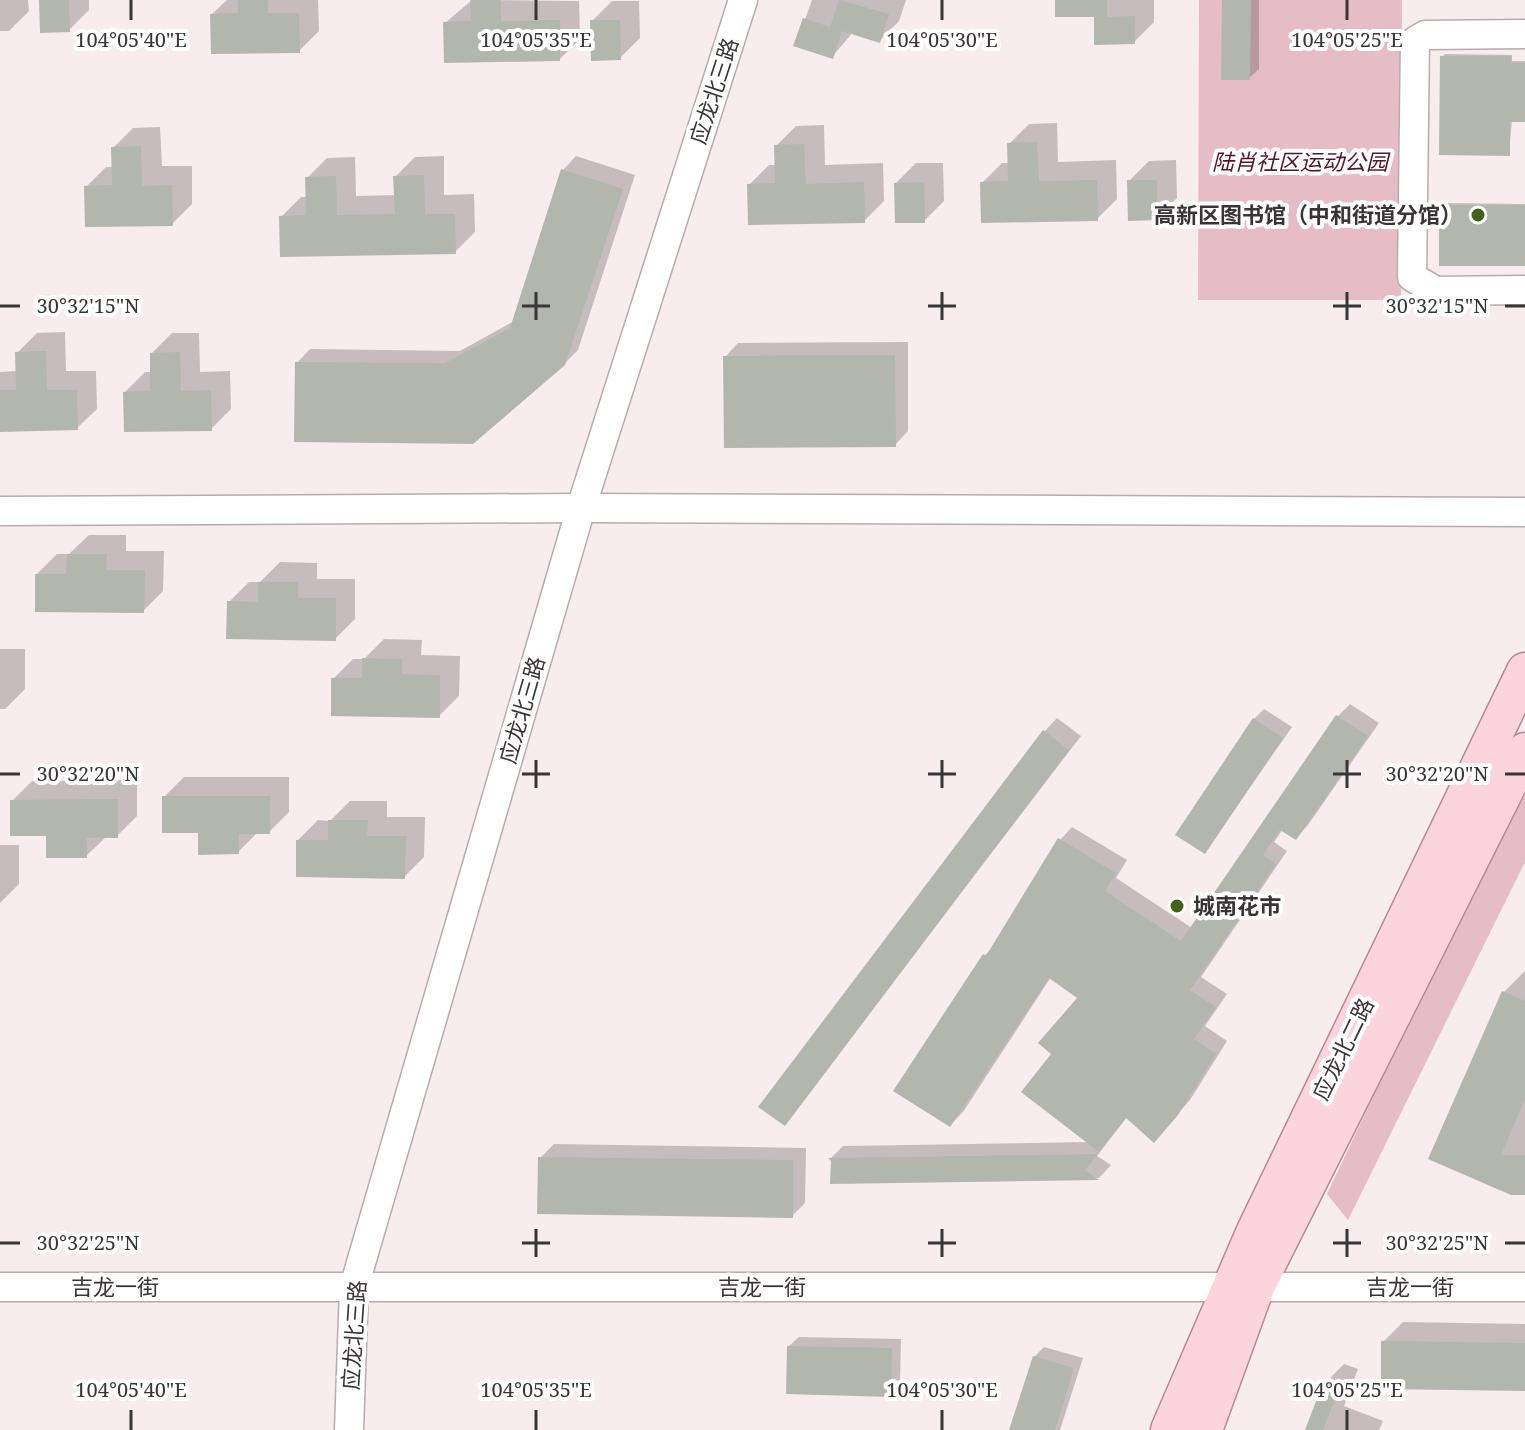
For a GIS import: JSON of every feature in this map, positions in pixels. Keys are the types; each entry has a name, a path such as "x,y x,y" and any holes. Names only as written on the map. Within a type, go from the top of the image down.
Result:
{"main road":[{"name":"应龙北二路","path":"1204,1430 1243,1287 1525,671"},
{"name":"应龙北二路","path":"1169,1430 1525,751"}],"street":[{"name":"应龙北三路","path":"349,1430 354,1287 581,508 743,0"},
{"path":"1525,34 1425,35 1415,41 1412,187 1412,277 1436,291 1525,290"},
{"path":"0,511 581,508 1525,512"},
{"name":"吉龙一街","path":"0,1287 1525,1287"}],"green space":[{"name":"陆肖社区运动公园","path":"1199,0 1402,0 1401,300 1198,300"},
{"path":"1525,776 1525,862 1348,1220 1327,1194"}],"building":[{"path":"39,0 69,0 70,32 40,33"},
{"path":"238,0 268,0 268,13 299,13 300,53 211,54 210,14 238,13"},
{"path":"470,0 501,0 501,21 560,20 560,61 444,63 443,22 471,21"},
{"path":"839,0 889,14 880,43 842,31 833,59 793,46 803,18 830,27"},
{"path":"1055,0 1107,0 1107,17 1135,16 1135,44 1094,45 1094,17 1055,17"},
{"path":"1222,0 1251,0 1250,80 1221,80"},
{"path":"590,20 620,20 621,60 591,61"},
{"path":"1440,56 1511,56 1511,63 1525,63 1525,122 1510,122 1510,156 1439,155"},
{"path":"1037,142 1039,181 1097,180 1098,221 981,223 980,182 1008,181 1007,143"},
{"path":"804,144 806,184 864,182 865,223 748,225 747,184 775,183 774,145"},
{"path":"141,146 142,186 172,185 173,226 85,227 84,186 112,185 111,147"},
{"path":"561,169 623,189 565,365 473,444 294,442 295,362 445,363 510,328"},
{"path":"424,175 425,214 455,214 456,254 280,257 279,216 306,215 305,177 336,176 337,215 395,214 393,176"},
{"path":"1127,180 1157,180 1158,220 1128,221"},
{"path":"924,182 925,223 895,223 894,183"},
{"path":"1439,205 1525,205 1525,266 1439,266"},
{"path":"46,351 47,390 77,390 78,430 0,432 0,390 16,390 15,352"},
{"path":"180,352 181,391 211,390 212,431 124,432 123,392 150,391 150,353"},
{"path":"895,355 896,447 724,448 723,356"},
{"path":"67,554 107,554 106,570 145,570 144,613 35,612 35,574 66,574"},
{"path":"258,582 298,582 298,598 336,598 336,641 226,639 227,601 258,602"},
{"path":"362,658 402,659 402,674 440,675 440,718 331,716 331,678 362,678"},
{"path":"1336,715 1368,736 1296,840 1280,830 1263,855 1276,864 1190,990 1216,1007 1194,1039 1216,1054 1178,1115 1154,1143 1126,1118 1099,1152 1021,1092 1051,1054 1038,1043 1077,998 1049,978 950,1127 893,1091 983,954 986,956 1058,838 1116,873 1105,891 1181,941"},
{"path":"1253,718 1283,738 1205,854 1175,835"},
{"path":"1043,730 1069,750 785,1126 758,1107"},
{"path":"162,796 270,796 270,834 239,834 239,854 198,855 198,833 162,833"},
{"path":"118,799 118,838 87,838 87,858 46,858 46,836 10,836 10,800"},
{"path":"328,820 368,820 367,836 406,836 405,879 296,877 296,840 328,840"},
{"path":"1502,991 1525,1001 1525,1099 1501,1155 1525,1155 1525,1195 1511,1195 1428,1159"},
{"path":"1098,1154 1085,1170 1099,1180 830,1184 831,1161 828,1158"},
{"path":"538,1157 793,1160 793,1218 537,1214"},
{"path":"1381,1341 1525,1343 1525,1391 1381,1389"},
{"path":"787,1346 892,1348 891,1397 786,1394"},
{"path":"1033,1356 1074,1368 1055,1430 1009,1430"},
{"path":"1323,1383 1339,1389 1323,1430 1305,1430"}],"place":[{"name":"高新区图书馆（中和街道分馆）","path":"1478,215"},
{"name":"城南花市","path":"1177,906"}]}
